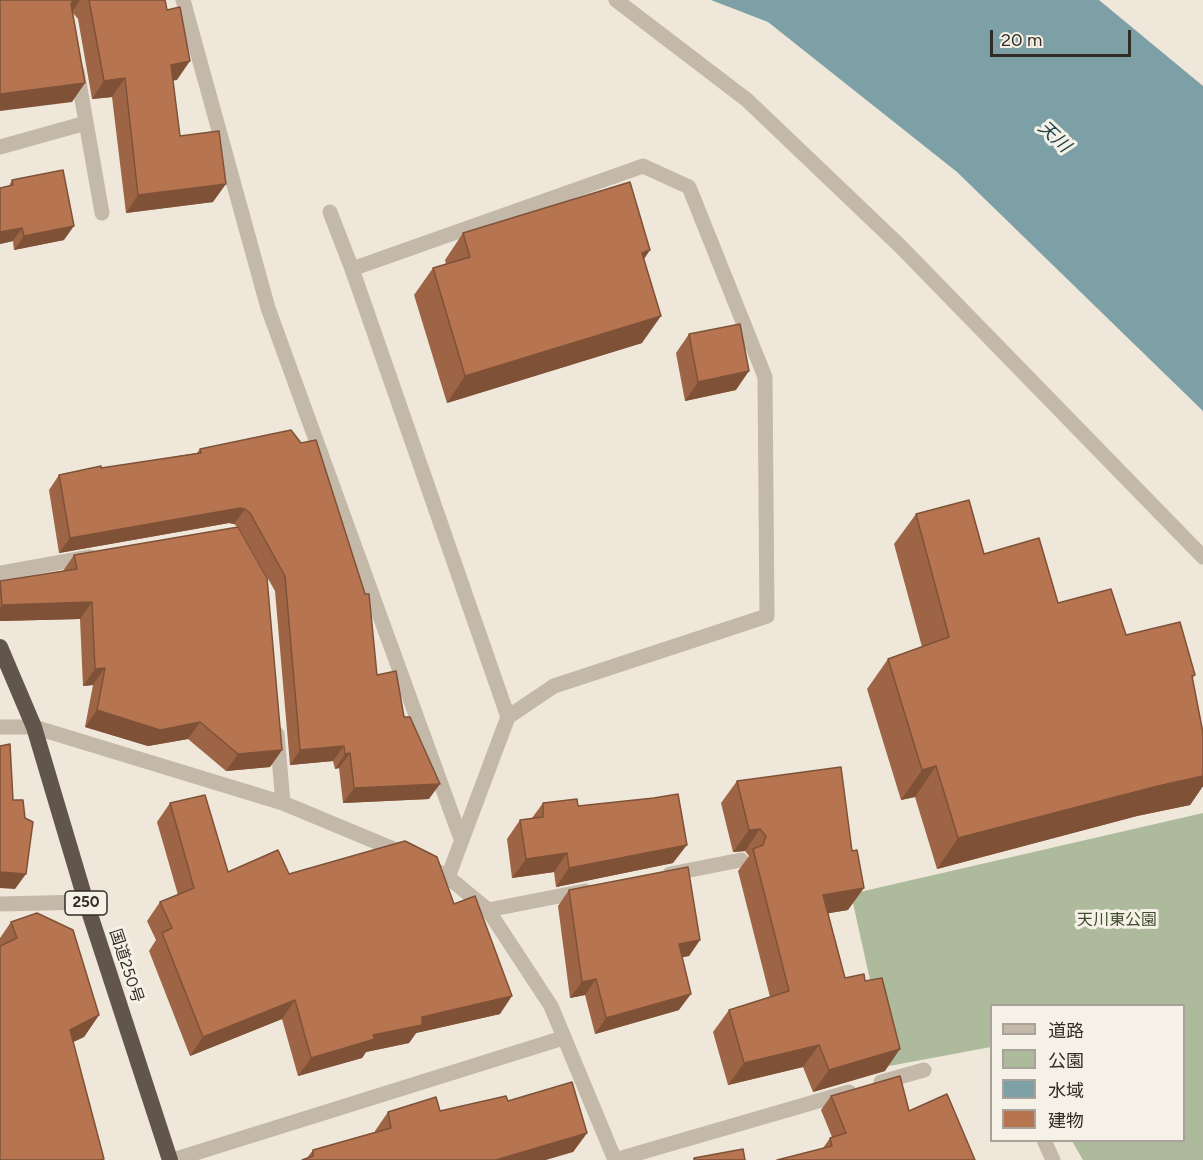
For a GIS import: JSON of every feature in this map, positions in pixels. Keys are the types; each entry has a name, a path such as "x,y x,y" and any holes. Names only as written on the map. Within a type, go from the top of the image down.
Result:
{"highway":[{"name":"国道250号","path":"0,647 34,727 86,902 171,1160"}],"street":[{"path":"183,0 268,308 461,839"},
{"path":"616,0 747,100 900,246 1203,557"},
{"path":"74,55 102,213"},
{"path":"0,147 86,123"},
{"path":"352,269 643,166 689,187 765,377 767,616 554,686 508,717 448,877"},
{"path":"330,212 352,269 508,717"},
{"path":"0,573 104,555"},
{"path":"276,721 283,802"},
{"path":"0,727 34,727 283,802 410,856 448,877 488,910 551,1006 615,1160 924,1070"},
{"path":"660,876 741,860"},
{"path":"488,910 603,888"},
{"path":"0,904 86,902"},
{"path":"171,1160 563,1038"},
{"path":"1045,1142 1053,1160"}],"green space":[{"name":"天川東公園","path":"1203,813 1203,1160 1083,1160 1073,1142 1185,1142 1185,1004 990,1004 990,1047 889,1066 851,894"}],"water":[{"name":"天川","path":"711,0 1099,0 1203,86 1203,411 957,172 768,22"}],"building":[{"path":"0,0 73,0 71,4 85,83 0,94"},
{"path":"89,0 165,0 167,10 180,7 190,61 171,65 180,136 219,131 226,184 138,195 125,78 104,81"},
{"path":"63,170 74,226 24,236 22,228 0,232 0,188 13,185 12,180"},
{"path":"630,182 650,250 642,253 661,316 465,376 433,268 470,257 463,233"},
{"path":"740,324 749,371 698,382 689,334"},
{"path":"291,430 301,443 316,440 365,594 369,594 377,675 396,671 404,717 410,717 440,784 354,788 350,753 345,754 344,746 300,750 285,576 250,513 245,509 240,508 70,538 59,475 101,466 101,468 201,453 200,449"},
{"path":"969,500 984,554 1039,538 1058,603 1111,589 1126,635 1180,622 1195,675 1192,676 1203,733 1203,776 958,838 936,766 922,770 888,659 949,637 916,514"},
{"path":"238,527 267,578 282,750 238,754 200,722 160,730 97,710 105,668 95,669 92,602 2,605 0,581 77,569 74,555"},
{"path":"10,744 13,800 23,800 25,818 33,822 26,874 0,872 0,746"},
{"path":"841,767 852,851 857,850 864,888 823,895 845,978 864,974 865,981 882,978 900,1049 829,1070 819,1045 744,1063 729,1010 789,991 753,849 763,845 766,836 760,829 749,830 737,781"},
{"path":"678,794 687,845 569,868 567,853 526,859 520,820 543,817 543,803 577,799 578,806"},
{"path":"205,795 228,872 278,850 289,874 405,841 437,857 454,904 475,896 512,996 422,1017 422,1025 373,1035 375,1039 311,1058 295,1000 203,1037 162,933 172,928 160,902 194,888 170,803"},
{"path":"688,867 700,940 679,944 691,994 606,1018 596,979 582,982 569,890"},
{"path":"37,913 73,930 99,1015 70,1030 104,1159 0,1160 0,946 17,938 11,922"},
{"path":"900,1076 909,1111 947,1094 975,1160 777,1160 832,1146 830,1138 846,1133 831,1096"},
{"path":"572,1082 587,1133 496,1160 302,1160 313,1156 313,1150 391,1128 388,1112 436,1097 440,1111 506,1096 508,1101"},
{"path":"743,1149 745,1160 694,1160 694,1158"}]}
